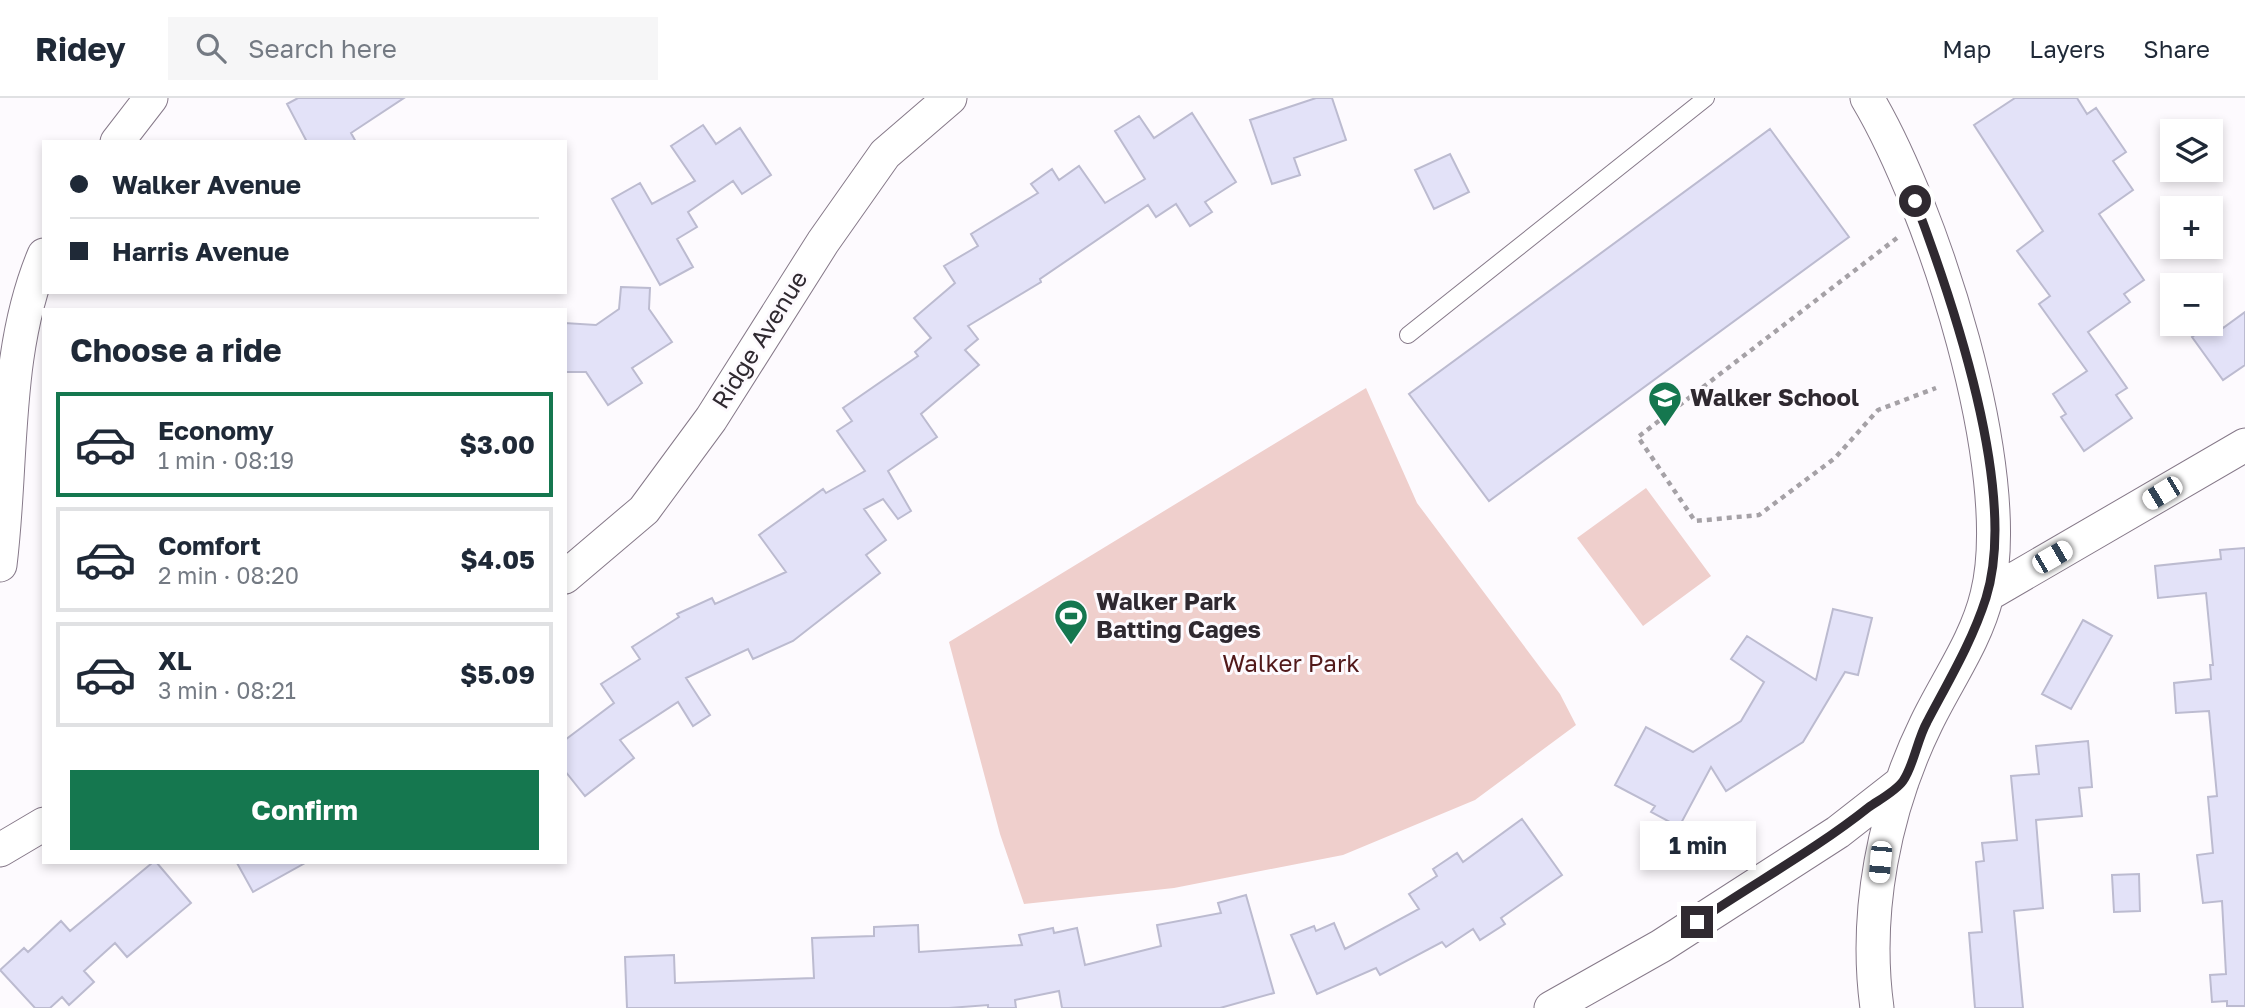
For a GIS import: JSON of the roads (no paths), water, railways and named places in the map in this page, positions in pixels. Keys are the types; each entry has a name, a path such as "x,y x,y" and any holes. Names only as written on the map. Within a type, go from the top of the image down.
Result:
{"street":[{"path":"118,140 150,98"},
{"name":"Ridge Avenue","path":"567,575 644,510 705,428 822,242 885,154 950,98"},
{"path":"1867,98 1889,135 1929,237 1972,380 1992,483 1994,544 1987,595 1961,658 1925,725 1902,782 1880,862 1874,956 1877,1008"},
{"path":"0,565 7,367 42,260"},
{"path":"1987,595 2245,445"},
{"path":"1551,1008 1661,946 1838,832 1902,782"},
{"path":"0,850 42,825"}],"lane":[{"path":"1408,335 1706,98"}],"place":[{"name":"Walker School","path":"1665,428"},
{"name":"Walker Park Batting Cages","path":"1071,646"}],"park label":[{"name":"Walker Park","path":"1291,664"}]}
